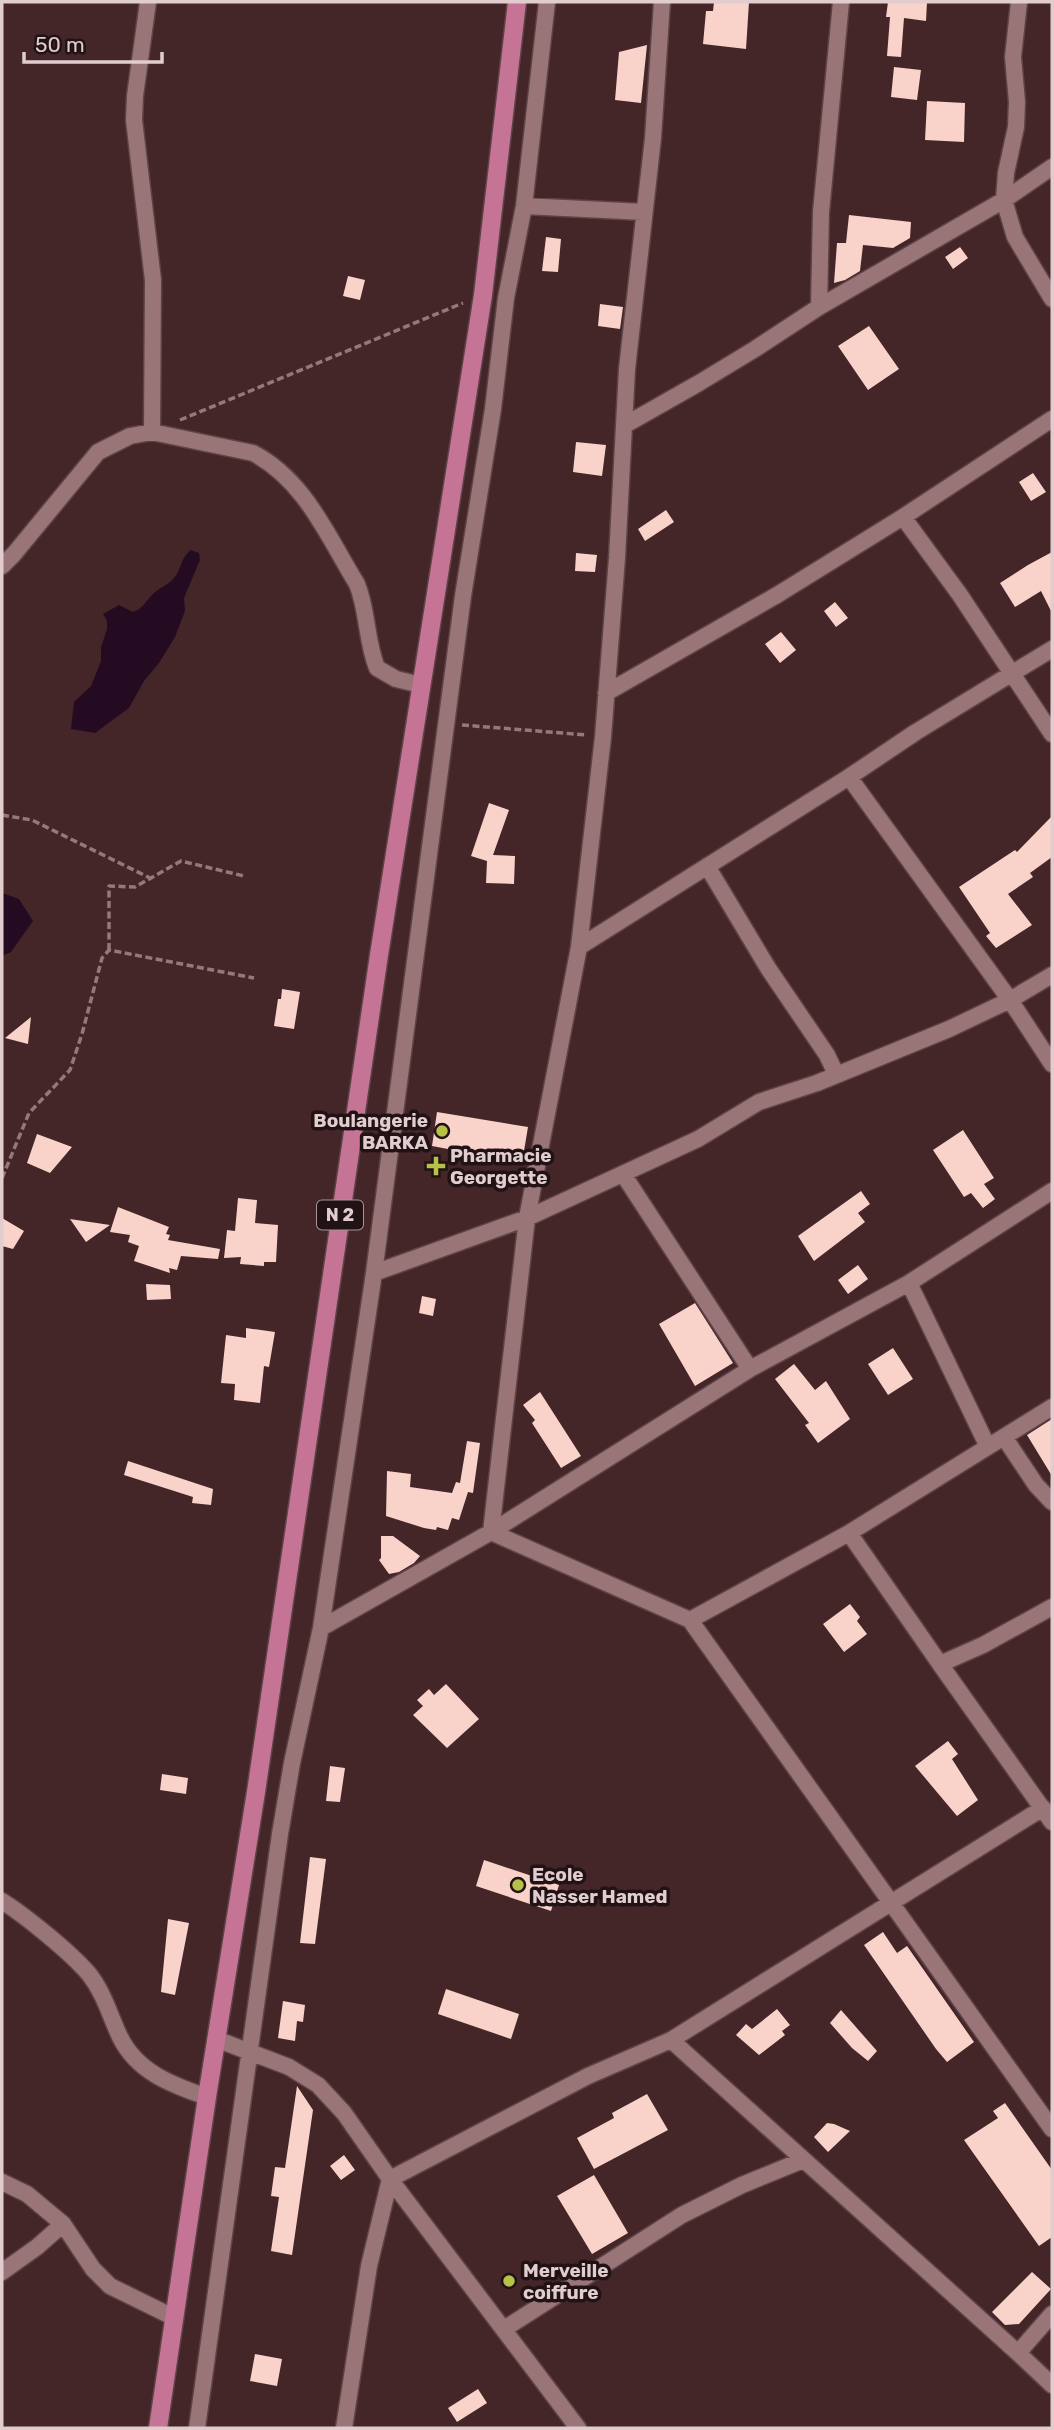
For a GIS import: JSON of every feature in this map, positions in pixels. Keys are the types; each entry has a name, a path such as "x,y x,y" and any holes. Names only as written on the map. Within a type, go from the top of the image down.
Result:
{"main road":[{"name":"N 2","path":"158,2428 256,1793 421,685 483,295 517,2"}],"street":[{"path":"148,2 134,120 153,280 152,432"},
{"path":"197,2428 248,2052 290,1775 321,1629 374,1273 463,596 493,410 506,298 524,206 547,2"},
{"path":"491,1532 527,1219 579,947 603,737 625,425 626,369 653,138 662,2"},
{"path":"818,307 821,212 841,2"},
{"path":"1019,2 1013,57 1016,127 1006,173 1004,200 1015,237 1052,299"},
{"path":"625,425 755,349 818,307 1004,200 1052,167"},
{"path":"524,206 644,212"},
{"path":"606,693 777,595 1052,419"},
{"path":"2,566 98,452 130,436 152,432 253,453 267,461 307,499 358,584 377,668 396,679 421,685"},
{"path":"902,517 960,595 1052,734"},
{"path":"579,947 916,732 1052,649"},
{"path":"849,777 1010,1000 1052,1064"},
{"path":"708,866 768,968 827,1055 836,1074"},
{"path":"374,1273 527,1219 698,1139 759,1102 817,1083 949,1029 1010,1000 1052,975"},
{"path":"623,1174 750,1369"},
{"path":"321,1629 491,1532 750,1369 909,1283 1052,1191"},
{"path":"909,1283 988,1447"},
{"path":"690,1620 849,1533 1052,1406"},
{"path":"1004,1437 1028,1475 1052,1502"},
{"path":"491,1532 690,1620 1052,2129"},
{"path":"344,2428 369,2266 390,2179 588,2076 671,2040 891,1903 1048,1815 849,1533"},
{"path":"940,1664 982,1645 1052,1607"},
{"path":"2,1901 88,1973 107,2004 124,2045 141,2065 170,2084 207,2097"},
{"path":"216,2039 289,2067 318,2085 344,2113 390,2179 578,2428"},
{"path":"671,2040 1052,2385"},
{"path":"504,2329 682,2215 742,2185 803,2160"},
{"path":"2,2182 27,2194 63,2224 93,2269 110,2286 175,2319"},
{"path":"2,2272 63,2224"},
{"path":"1018,2353 1052,2314"}],"path":[{"path":"152,432 483,295"},
{"path":"448,724 603,737"},
{"path":"2,815 32,820 150,878"},
{"path":"2,1178 29,1114 70,1070 102,958 109,950 109,886 135,887 181,861 244,876"},
{"path":"109,950 254,978"}],"shaded area":[{"path":"191,550 199,553 200,560 184,598 185,611 175,637 129,708 95,733 71,729 74,702 91,686 101,661 101,647 107,629 103,614 119,605 133,612 139,609 173,579"},
{"path":"2,893 19,899 33,921 11,952 2,956"}],"building":[{"path":"714,2 749,2 746,49 703,44 706,11 713,11"},
{"path":"888,2 927,2 926,21 904,18 901,57 887,56 890,17 886,17"},
{"path":"647,45 641,103 615,100 619,52"},
{"path":"894,67 921,70 917,100 891,97"},
{"path":"927,101 965,103 964,142 925,140"},
{"path":"849,215 911,222 910,238 893,248 863,245 860,271 834,283 837,243 846,243"},
{"path":"546,237 561,239 558,272 542,271"},
{"path":"960,247 968,258 953,269 945,257"},
{"path":"348,276 365,280 360,300 343,296"},
{"path":"600,304 623,307 620,329 598,326"},
{"path":"869,326 899,369 868,390 838,346"},
{"path":"576,442 606,445 602,476 573,472"},
{"path":"1033,473 1046,492 1031,501 1019,482"},
{"path":"666,510 674,522 645,541 638,529"},
{"path":"1052,552 1052,613 1041,591 1015,607 1000,583"},
{"path":"576,553 597,555 595,572 575,571"},
{"path":"835,602 848,618 836,627 824,611"},
{"path":"781,632 796,650 780,663 765,644"},
{"path":"489,803 509,810 493,855 515,856 514,884 486,883 487,861 471,856"},
{"path":"1052,816 1052,857 1030,873 1033,877 1008,894 1032,925 996,948 986,936 990,933 959,887 1015,850 1017,852"},
{"path":"282,989 300,992 294,1029 274,1026"},
{"path":"31,1017 28,1044 5,1038"},
{"path":"437,1112 528,1127 522,1163 432,1146"},
{"path":"963,1130 994,1178 984,1184 995,1199 983,1208 971,1193 964,1197 933,1150"},
{"path":"37,1134 72,1147 50,1173 27,1163"},
{"path":"861,1191 870,1204 858,1213 865,1222 814,1261 798,1236"},
{"path":"238,1198 257,1200 255,1223 278,1225 276,1262 264,1262 264,1266 240,1264 241,1257 224,1258 227,1230 235,1231"},
{"path":"118,1207 169,1227 166,1234 170,1235 168,1240 220,1249 218,1259 181,1256 177,1270 169,1268 170,1273 134,1261 139,1246 128,1242 130,1235 110,1232"},
{"path":"2,1218 24,1231 13,1249 2,1246"},
{"path":"70,1219 110,1225 86,1242"},
{"path":"858,1265 868,1279 848,1294 838,1280"},
{"path":"146,1284 170,1285 171,1299 147,1300"},
{"path":"422,1296 436,1299 433,1316 419,1313"},
{"path":"695,1303 733,1363 695,1386 659,1324"},
{"path":"246,1328 275,1332 269,1367 264,1366 260,1403 234,1400 235,1384 221,1383 226,1335 246,1338"},
{"path":"893,1348 913,1379 888,1395 868,1364"},
{"path":"794,1364 815,1390 826,1381 850,1419 818,1443 805,1425 809,1423 775,1379"},
{"path":"540,1392 581,1456 561,1468 532,1423 535,1420 523,1405"},
{"path":"1052,1419 1052,1476 1027,1435"},
{"path":"467,1441 480,1443 473,1493 468,1492 459,1520 452,1518 448,1530 437,1527 436,1530 386,1516 387,1471 411,1474 410,1487 452,1493 456,1482 460,1483"},
{"path":"128,1461 213,1489 211,1505 192,1503 193,1497 124,1475"},
{"path":"381,1536 393,1536 420,1556 399,1572 389,1574 379,1560"},
{"path":"850,1604 860,1617 857,1621 867,1634 844,1652 823,1624"},
{"path":"446,1684 479,1719 447,1748 413,1715 423,1706 417,1700 429,1689 434,1695"},
{"path":"948,1741 958,1754 952,1759 978,1800 957,1816 915,1766"},
{"path":"330,1766 345,1768 340,1802 326,1801"},
{"path":"162,1774 188,1778 186,1794 160,1790"},
{"path":"310,1857 326,1859 315,1944 300,1943"},
{"name":"Ecole Nasser Hamed","path":"484,1860 559,1885 551,1911 476,1886"},
{"path":"168,1919 189,1923 175,1995 161,1992"},
{"path":"883,1932 897,1953 907,1946 974,2042 947,2062 864,1945"},
{"path":"446,1989 519,2014 511,2039 438,2014"},
{"path":"283,2001 305,2005 303,2022 297,2021 295,2041 278,2038"},
{"path":"777,2009 790,2025 782,2031 785,2035 759,2055 736,2035 746,2024 752,2029"},
{"path":"841,2010 877,2051 868,2061 852,2048 830,2023"},
{"path":"297,2086 313,2110 292,2255 271,2251 279,2197 271,2196 275,2167 285,2168"},
{"path":"647,2094 668,2130 594,2169 577,2138 614,2118 612,2113"},
{"path":"1005,2103 1052,2170 1052,2237 1039,2246 964,2140 998,2118 993,2111"},
{"path":"827,2123 850,2131 828,2152 814,2137"},
{"path":"344,2155 355,2170 341,2180 330,2166"},
{"path":"594,2175 628,2233 592,2254 557,2196"},
{"path":"1032,2272 1051,2289 1019,2324 1005,2325 992,2312"},
{"path":"255,2354 282,2359 277,2386 250,2381"},
{"path":"478,2389 487,2403 457,2422 448,2408"}],"place":[{"name":"Boulangerie BARKA","path":"442,1131"},
{"name":"Pharmacie Georgette","path":"436,1166"},
{"name":"Ecole Nasser Hamed","path":"518,1885"},
{"name":"Merveille coiffure","path":"509,2281"}]}
